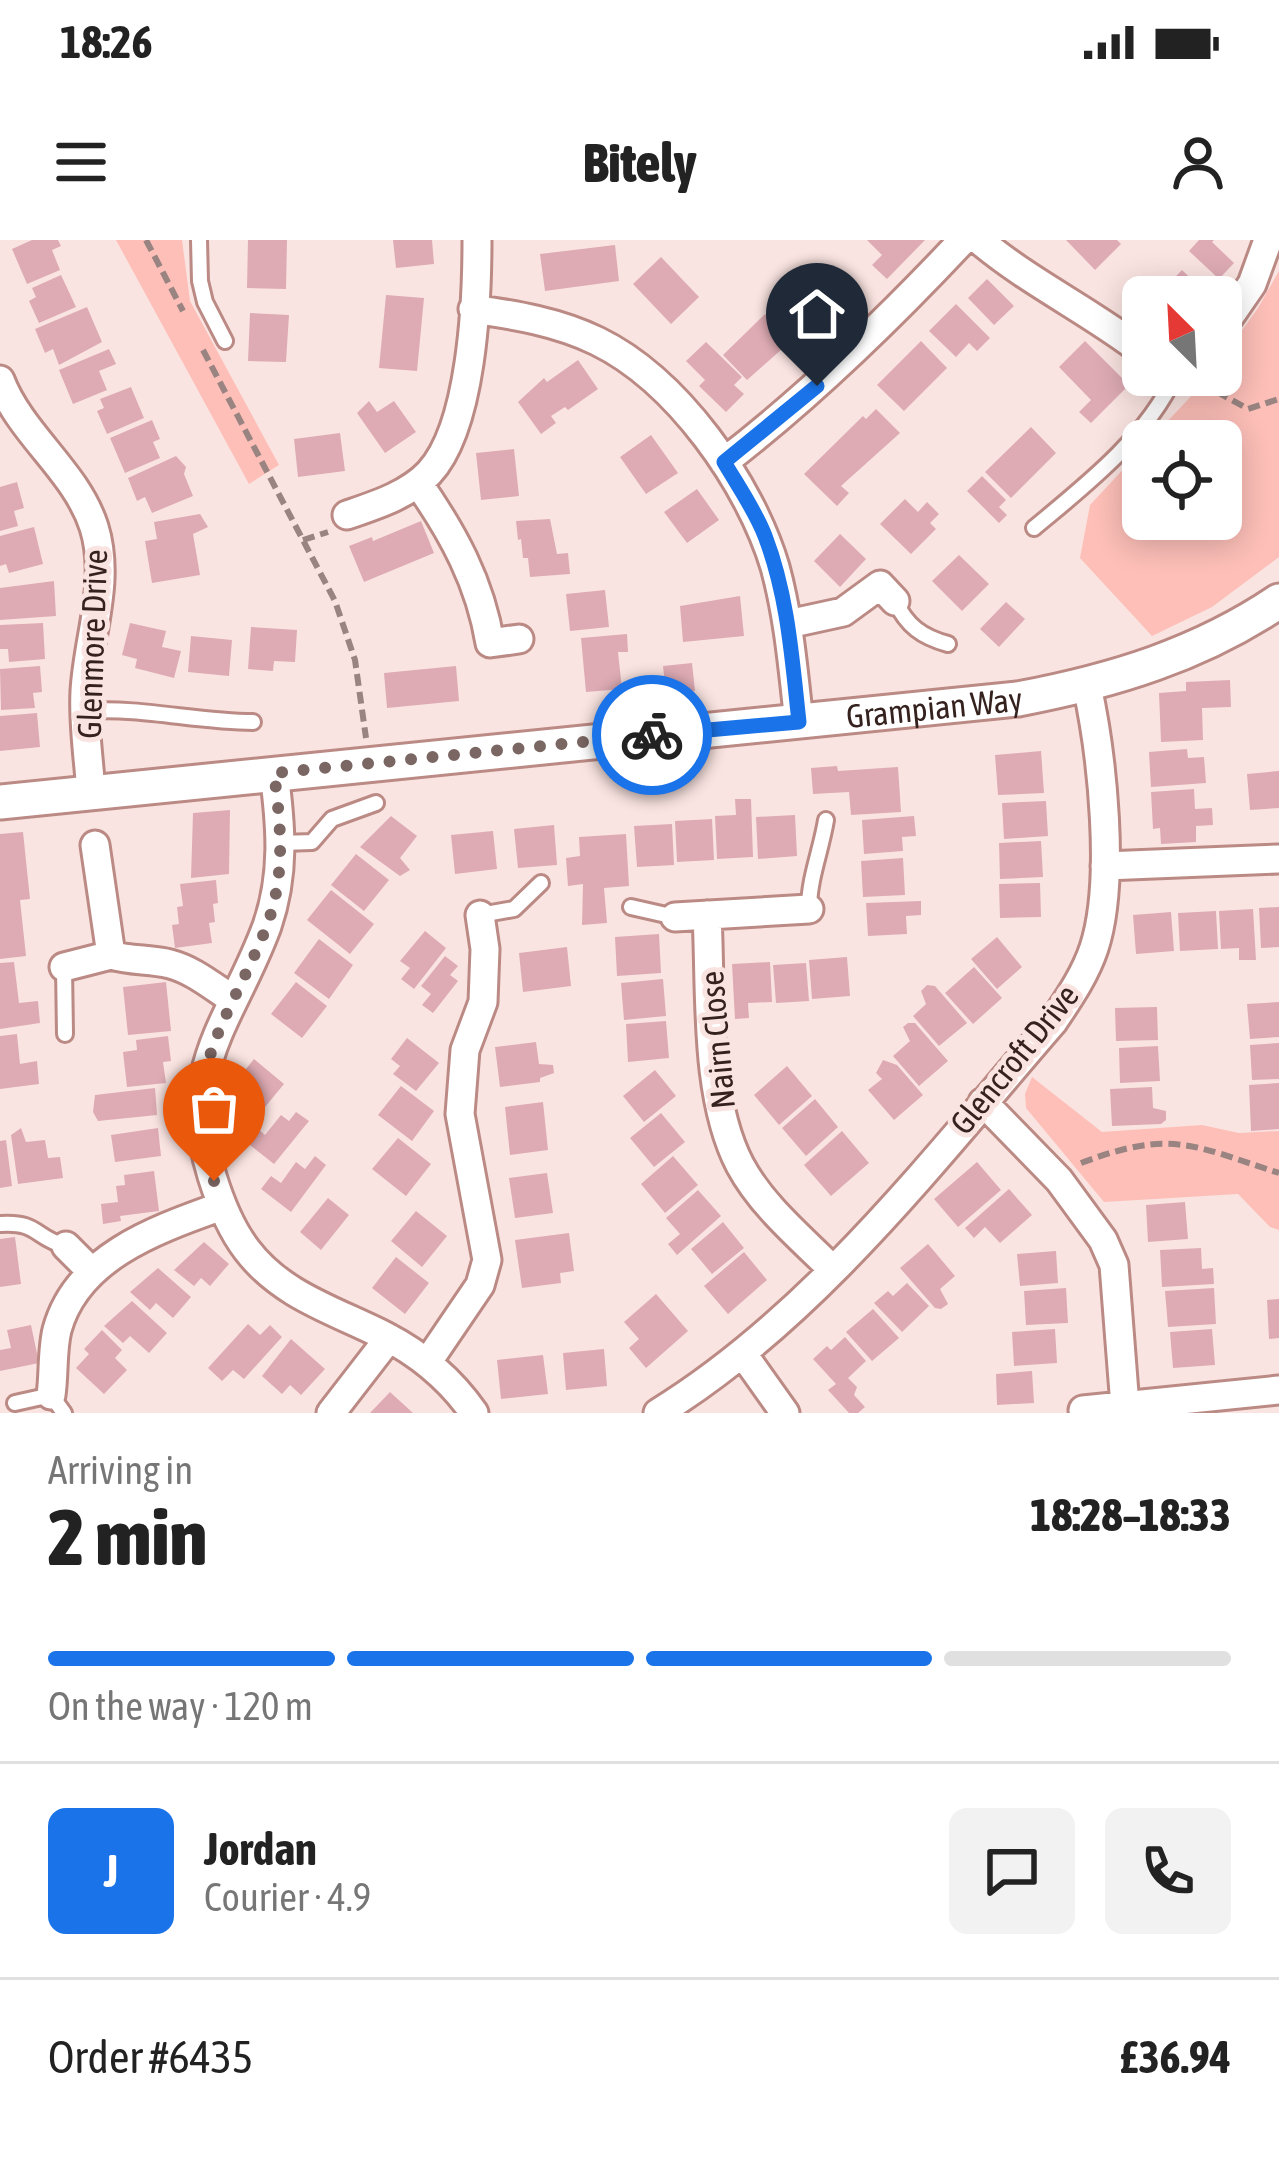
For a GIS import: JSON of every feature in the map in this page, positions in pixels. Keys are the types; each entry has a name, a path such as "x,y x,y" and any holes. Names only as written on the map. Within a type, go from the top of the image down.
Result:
{"street":[{"path":"347,515 383,503 418,483 432,470 458,422 477,240"},
{"path":"724,462 866,342 963,240"},
{"path":"979,240 1010,266 1122,336"},
{"path":"1242,299 1268,240"},
{"path":"472,309 555,324 622,356 665,392 724,462 764,533 788,624 799,722"},
{"name":"Glenmore Drive","path":"0,380 29,431 85,505 94,528 100,578 85,692 91,793"},
{"path":"418,483 458,545 485,612 490,643 519,639"},
{"path":"788,624 843,612 880,585 895,601"},
{"name":"Grampian Way","path":"0,802 1018,699 1087,686 1208,644 1279,601"},
{"name":"Glencroft Drive","path":"658,1413 743,1354 832,1270 1053,1022 1074,990 1095,944 1106,866 1094,716 1087,686"},
{"path":"274,773 282,843 267,926 205,1065 199,1108 206,1156 222,1206 245,1248 267,1273 294,1294 388,1338 428,1363 474,1413"},
{"path":"95,845 110,955"},
{"path":"1106,866 1279,860"},
{"path":"675,917 809,909"},
{"path":"428,1363 480,1285 487,1260 460,1114 465,1050 483,1002 485,949 480,915"},
{"name":"Nairn Close","path":"707,915 716,1074 724,1127 741,1166 769,1205 832,1270"},
{"path":"64,967 110,955 167,963 193,973 232,999"},
{"path":"983,1102 1091,1219 1114,1264 1125,1406"},
{"path":"58,1404 57,1330 92,1272 127,1246 222,1206"},
{"path":"66,1246 92,1272"},
{"path":"331,1413 388,1338"},
{"path":"743,1354 785,1413"},
{"path":"1082,1411 1279,1390"}],"lane":[{"path":"200,240 205,302 225,340"},
{"path":"1034,528 1094,479 1156,413 1164,396"},
{"path":"895,601 902,617 924,638 948,644"},
{"path":"86,711 253,722"},
{"path":"282,843 312,842 332,820 376,803"},
{"path":"809,909 809,886 826,820"},
{"path":"480,915 514,909 541,883"},
{"path":"631,907 675,917"},
{"path":"64,967 65,1034"},
{"path":"0,1224 32,1226 53,1244 66,1246"},
{"path":"15,1402 58,1404"}],"path":[{"path":"146,240 184,314"},
{"path":"195,335 335,602 355,660 369,762"},
{"path":"1224,396 1248,409 1279,398"},
{"path":"1059,1180 1080,1164 1129,1145 1182,1142 1279,1173"}],"shaded area":[{"path":"116,240 182,240 190,301 279,465 249,484"},
{"path":"1279,271 1279,557 1212,607 1152,636 1080,558 1090,505 1122,471 1122,540 1242,540 1242,420 1169,420 1191,396 1242,396 1242,330"},
{"path":"1032,1077 1102,1132 1202,1125 1239,1133 1279,1131 1279,1230 1270,1227 1238,1194 1104,1202 1026,1108 1025,1094"}],"building":[{"path":"32,240 58,240 61,246 52,250 60,270 27,284 12,249"},
{"path":"248,240 287,240 286,289 247,288"},
{"path":"393,240 432,240 434,264 396,268"},
{"path":"867,240 925,240 887,279 872,265 882,255"},
{"path":"1066,240 1117,240 1121,244 1095,270"},
{"path":"1199,240 1214,240 1234,263 1216,276 1189,251"},
{"path":"615,245 619,281 545,291 540,254"},
{"path":"661,257 699,297 671,324 633,284"},
{"path":"61,275 76,307 39,323 29,301 36,297 32,288"},
{"path":"987,279 1014,306 994,325 968,298"},
{"path":"386,295 424,298 417,371 379,368"},
{"path":"956,304 990,338 977,351 969,343 956,357 929,331"},
{"path":"87,307 102,342 59,365 53,349 45,353 35,329"},
{"path":"250,313 289,315 286,362 248,361"},
{"path":"765,314 791,341 747,380 723,355"},
{"path":"921,341 947,368 904,411 877,385"},
{"path":"1085,341 1122,378 1122,392 1091,423 1079,412 1091,400 1059,367"},
{"path":"706,342 742,377 734,385 744,394 726,412 699,386 705,380 686,361"},
{"path":"109,349 116,364 99,371 107,390 73,404 59,370"},
{"path":"578,360 598,389 551,416 556,423 541,434 518,402 544,378 547,382"},
{"path":"131,387 144,418 107,434 97,411 104,408 100,399"},
{"path":"369,401 377,412 394,401 416,432 385,453 357,413"},
{"path":"876,409 900,433 841,486 849,493 837,506 804,474"},
{"path":"152,420 160,439 153,442 160,458 125,473 110,438"},
{"path":"1031,427 1056,453 1011,498 985,472"},
{"path":"340,433 345,471 298,477 294,439"},
{"path":"651,435 678,473 646,494 620,457"},
{"path":"514,449 519,496 481,500 476,453"},
{"path":"176,456 186,467 193,496 152,513 145,497 137,501 128,478"},
{"path":"982,476 1006,500 999,507 1007,515 999,523 967,491"},
{"path":"17,482 24,508 14,511 18,526 0,531 0,487"},
{"path":"697,489 719,520 687,543 664,512"},
{"path":"905,499 918,512 927,502 939,514 930,523 936,529 911,554 880,524"},
{"path":"200,514 208,527 193,534 200,575 152,583 145,541 157,539 154,522"},
{"path":"550,519 557,554 568,553 570,574 530,577 516,521"},
{"path":"421,521 434,553 364,582 349,546"},
{"path":"34,527 43,564 9,573 6,564 0,566 0,536"},
{"path":"840,534 866,559 840,587 814,561"},
{"path":"959,555 989,584 962,611 932,581"},
{"path":"54,581 56,616 0,620 0,588"},
{"path":"605,590 609,627 570,631 566,594"},
{"path":"740,596 744,636 683,642 680,606"},
{"path":"1006,602 1025,619 999,647 980,629"},
{"path":"43,623 45,659 9,662 8,649 0,649 0,625"},
{"path":"130,623 166,631 162,647 181,651 174,678 135,668 137,659 122,655"},
{"path":"251,627 297,630 295,662 274,661 273,671 248,669"},
{"path":"627,634 628,652 618,652 622,689 586,692 581,638"},
{"path":"191,636 232,640 229,676 188,672"},
{"path":"692,663 695,691 666,694 663,666"},
{"path":"40,666 42,692 33,693 35,708 1,710 0,669"},
{"path":"456,666 459,701 387,708 384,673"},
{"path":"1230,680 1231,707 1202,708 1203,740 1161,742 1159,693 1186,691 1186,682"},
{"path":"37,713 40,747 0,751 0,716"},
{"path":"1187,749 1188,758 1204,757 1206,783 1151,787 1149,752"},
{"path":"1041,751 1044,793 998,795 995,755"},
{"path":"837,766 838,771 898,767 901,812 851,815 849,792 813,794 811,768"},
{"path":"1279,771 1279,808 1250,810 1247,774"},
{"path":"1194,789 1195,809 1212,808 1213,825 1196,826 1196,842 1161,844 1160,828 1153,829 1151,792"},
{"path":"735,799 751,799 753,857 717,859 715,816 736,815"},
{"path":"1046,801 1048,836 1004,839 1002,803"},
{"path":"230,810 229,874 191,878 193,813"},
{"path":"795,815 797,856 758,859 756,817"},
{"path":"391,816 417,836 400,858 410,870 400,876 360,847"},
{"path":"914,816 916,836 902,837 903,851 864,854 862,820"},
{"path":"712,819 714,860 677,862 675,821"},
{"path":"672,824 674,865 637,867 634,826"},
{"path":"554,825 557,865 518,868 514,829"},
{"path":"493,831 497,869 455,874 451,835"},
{"path":"23,832 30,899 20,900 26,956 0,959 0,834"},
{"path":"626,834 629,886 604,888 607,923 582,925 583,884 568,886 566,858 580,856 579,837"},
{"path":"1041,841 1043,877 1000,879 999,843"},
{"path":"356,854 389,880 364,911 331,885"},
{"path":"903,858 905,895 863,897 861,861"},
{"path":"216,880 215,922 209,923 212,943 175,948 172,925 179,924 177,907 183,906 180,884"},
{"path":"1040,883 1041,917 1000,918 999,884"},
{"path":"331,890 374,924 350,954 307,920"},
{"path":"921,901 921,915 906,916 907,934 868,936 866,903"},
{"path":"1279,907 1279,947 1261,948 1259,908"},
{"path":"1253,909 1256,960 1239,960 1239,948 1221,949 1219,911"},
{"path":"1216,911 1218,949 1180,951 1178,913"},
{"path":"1171,912 1174,951 1136,954 1133,915"},
{"path":"425,931 446,948 414,989 401,979 410,968 400,961"},
{"path":"659,934 661,973 617,976 615,937"},
{"path":"997,937 1022,967 997,989 971,959"},
{"path":"319,939 353,965 329,999 294,973"},
{"path":"567,947 571,986 523,992 519,953"},
{"path":"445,956 458,966 450,975 458,981 433,1013 422,1005 431,994 421,986"},
{"path":"847,957 850,996 812,999 809,960"},
{"path":"14,962 19,1003 38,1001 40,1023 0,1029 0,963"},
{"path":"770,962 772,1002 748,1003 749,1018 735,1019 732,964"},
{"path":"806,963 809,1001 776,1003 773,965"},
{"path":"974,967 1002,998 973,1024 945,993"},
{"path":"663,979 666,1016 624,1020 621,983"},
{"path":"166,982 171,1031 128,1035 123,987"},
{"path":"296,982 327,1006 302,1038 271,1014"},
{"path":"927,985 935,986 967,1023 939,1046 913,1016 926,1004 921,991"},
{"path":"1279,1002 1279,1037 1250,1039 1247,1004"},
{"path":"1157,1007 1158,1040 1116,1041 1115,1008"},
{"path":"666,1021 669,1058 628,1062 626,1024"},
{"path":"915,1023 948,1061 919,1086 893,1056 910,1041 903,1027"},
{"path":"17,1034 20,1064 37,1061 39,1084 0,1089 0,1036"},
{"path":"168,1036 171,1061 163,1062 166,1083 127,1087 123,1052 137,1050 136,1040"},
{"path":"407,1038 439,1063 416,1091 393,1074 400,1066 391,1059"},
{"path":"536,1042 539,1064 553,1065 554,1073 540,1082 500,1087 495,1047"},
{"path":"1279,1043 1279,1079 1252,1080 1250,1045"},
{"path":"1158,1046 1160,1081 1120,1083 1119,1048"},
{"path":"254,1059 284,1084 256,1118 226,1094"},
{"path":"883,1060 897,1065 923,1095 894,1120 868,1090 882,1079 876,1073"},
{"path":"787,1066 812,1096 779,1125 754,1095"},
{"path":"655,1070 676,1096 644,1122 623,1096"},
{"path":"1279,1083 1279,1129 1251,1131 1249,1085"},
{"path":"401,1086 434,1111 412,1141 378,1115"},
{"path":"1152,1087 1153,1108 1166,1111 1166,1120 1112,1126 1110,1089"},
{"path":"155,1088 157,1115 98,1121 93,1112 95,1095"},
{"path":"815,1099 838,1127 806,1156 782,1128"},
{"path":"543,1102 548,1150 510,1155 505,1107"},
{"path":"296,1112 309,1121 274,1164 246,1142 257,1128 265,1135 281,1115 289,1121"},
{"path":"661,1113 685,1142 654,1167 630,1138"},
{"path":"21,1128 26,1142 45,1140 48,1158 60,1157 63,1178 18,1184 11,1135"},
{"path":"158,1128 161,1156 115,1162 111,1135"},
{"path":"842,1131 869,1163 831,1196 804,1165"},
{"path":"398,1138 431,1164 406,1196 372,1169"},
{"path":"6,1140 12,1186 0,1188 0,1141"},
{"path":"315,1156 326,1165 291,1212 261,1189 271,1176 281,1183 296,1162 305,1169"},
{"path":"673,1156 698,1185 665,1213 641,1184"},
{"path":"977,1162 1001,1190 958,1227 934,1199"},
{"path":"154,1171 159,1211 120,1216 121,1221 103,1224 101,1204 118,1202 116,1186 125,1185 124,1175"},
{"path":"547,1173 553,1213 515,1218 509,1178"},
{"path":"1009,1189 1032,1215 1000,1243 985,1227 974,1238 965,1228"},
{"path":"698,1190 721,1216 677,1255 668,1244 680,1234 666,1218"},
{"path":"328,1198 349,1215 321,1250 300,1232"},
{"path":"1185,1202 1188,1239 1148,1242 1146,1205"},
{"path":"416,1211 447,1236 422,1267 391,1241"},
{"path":"723,1222 744,1248 712,1274 691,1249"},
{"path":"569,1233 574,1271 560,1273 561,1283 522,1288 515,1240"},
{"path":"15,1237 21,1284 0,1287 0,1239"},
{"path":"204,1242 229,1264 210,1286 201,1278 194,1286 174,1270"},
{"path":"928,1244 955,1276 940,1289 948,1304 941,1309 900,1268"},
{"path":"1201,1248 1202,1269 1213,1268 1214,1284 1162,1287 1160,1250"},
{"path":"1056,1251 1058,1283 1020,1286 1017,1254"},
{"path":"744,1252 767,1280 728,1314 704,1286"},
{"path":"396,1257 429,1283 405,1314 372,1288"},
{"path":"158,1268 191,1297 173,1318 156,1303 150,1310 130,1292"},
{"path":"907,1283 929,1306 902,1332 874,1303 888,1291 893,1296"},
{"path":"1066,1288 1068,1323 1026,1325 1024,1291"},
{"path":"1214,1288 1216,1324 1168,1327 1165,1291"},
{"path":"656,1294 688,1331 646,1368 629,1348 639,1339 624,1322"},
{"path":"1279,1299 1279,1338 1269,1339 1267,1300"},
{"path":"132,1301 167,1333 149,1353 130,1336 123,1343 104,1326"},
{"path":"873,1309 899,1338 872,1361 846,1332"},
{"path":"248,1324 260,1335 270,1325 282,1337 244,1379 233,1370 222,1381 208,1368"},
{"path":"31,1325 39,1363 0,1371 0,1350 11,1348 7,1330"},
{"path":"1055,1329 1057,1363 1014,1366 1012,1332"},
{"path":"1212,1329 1215,1365 1173,1368 1170,1332"},
{"path":"102,1330 122,1350 115,1358 127,1370 104,1394 76,1368 89,1354 84,1349"},
{"path":"845,1337 866,1361 848,1378 865,1407 858,1413 849,1413 828,1390 836,1384 813,1359"},
{"path":"291,1339 325,1369 301,1395 290,1385 282,1394 262,1376"},
{"path":"604,1349 607,1386 566,1390 563,1353"},
{"path":"543,1355 548,1394 501,1399 497,1360"},
{"path":"1032,1371 1034,1403 997,1405 996,1374"},
{"path":"390,1392 413,1413 370,1413"}],"way so far":[{"path":"214,1181 199,1108 205,1065 267,926 277,889 282,831 274,773 652,735"}],"route":[{"path":"652,735 799,722 788,624 774,565 764,533 724,462 817,386"}]}
